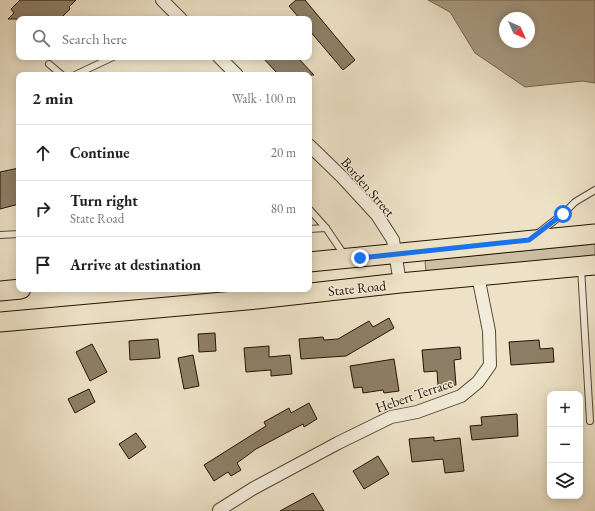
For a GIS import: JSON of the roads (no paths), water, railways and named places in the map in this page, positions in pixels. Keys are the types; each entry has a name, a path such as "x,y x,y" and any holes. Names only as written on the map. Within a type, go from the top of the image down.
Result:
{"main road":[{"path":"312,262 595,234"},
{"name":"State Road","path":"0,322 257,299 400,283 588,266"},
{"path":"0,291 16,290"}],"street":[{"path":"162,0 178,16"},
{"path":"222,60 234,72"},
{"name":"Borden Street","path":"312,148 342,177 377,215 393,240 400,283"},
{"name":"Hebert Terrace","path":"219,510 254,488 338,443 391,417 417,412 461,396 478,382 490,364 489,331 478,276"}],"lane":[{"path":"81,72 106,60"},
{"path":"49,64 58,72"},
{"path":"529,240 563,214 575,202 595,190"},
{"path":"312,212 326,228 347,259"},
{"path":"312,229 326,228"},
{"path":"0,235 16,234"},
{"path":"588,266 590,421"}]}
